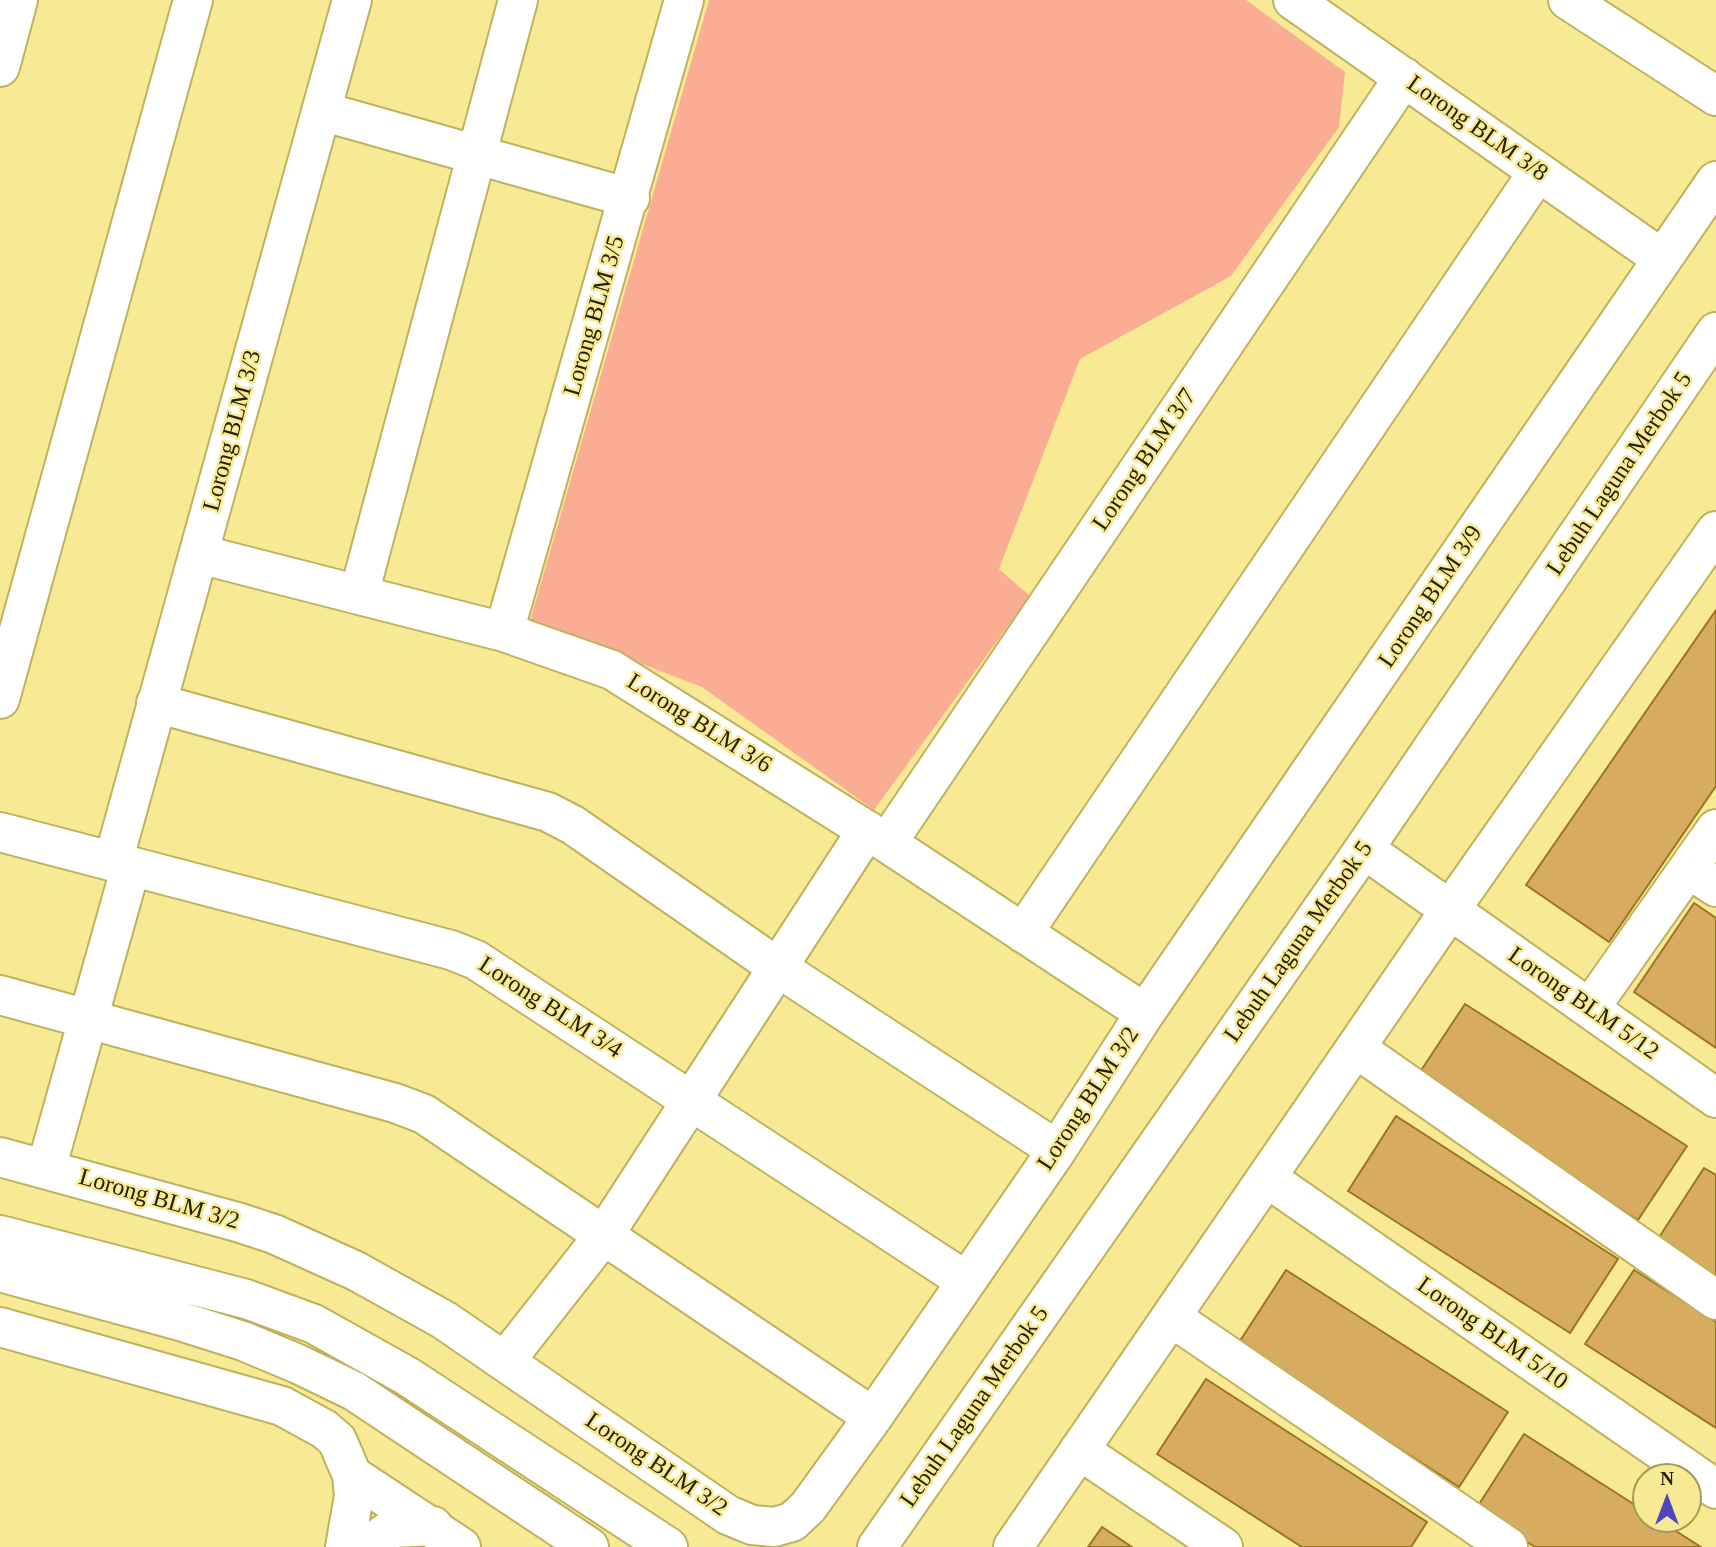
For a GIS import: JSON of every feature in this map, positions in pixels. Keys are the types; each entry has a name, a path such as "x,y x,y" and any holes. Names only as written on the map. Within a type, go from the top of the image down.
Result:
{"street":[{"path":"0,67 18,0"},
{"path":"0,699 193,0"},
{"name":"Lorong BLM 3/3","path":"46,1169 88,1018 156,703 352,0"},
{"path":"359,594 475,152 518,0"},
{"name":"Lorong BLM 3/5","path":"504,632 630,198 684,0"},
{"name":"Lorong BLM 3/8","path":"1293,0 1661,258"},
{"path":"1568,0 1716,96"},
{"name":"Lorong BLM 3/7","path":"505,1361 604,1235 777,967 877,837 1404,77"},
{"path":"321,111 475,152 630,198"},
{"path":"1023,933 1538,172"},
{"name":"Lorong BLM 3/9","path":"1145,1013 1716,181"},
{"name":"Lebuh Laguna Merbok 5","path":"877,1547 1364,849 1716,332"},
{"path":"1013,1547 1450,910 1716,531"},
{"name":"Lorong BLM 3/6","path":"199,554 504,632 612,670 877,837 1145,1013"},
{"path":"156,703 548,812 573,825 777,967 1057,1150"},
{"path":"1590,1008 1703,878 1716,830"},
{"name":"Lorong BLM 3/4","path":"0,832 476,960 966,1281"},
{"name":"Lorong BLM 5/12","path":"1364,849 1716,1098"},
{"path":"0,995 395,1103 424,1114 873,1418"},
{"name":"Lorong BLM 3/2","path":"0,1157 182,1204 274,1234 408,1299 505,1361 728,1516 752,1525 774,1527 792,1522 808,1507 873,1418 1057,1150 1145,1013"},
{"path":"1357,1049 1716,1300"},
{"name":"Lorong BLM 5/10","path":"1267,1178 1716,1489"},
{"path":"0,1235 246,1299 314,1324 407,1376 668,1547"},
{"path":"0,1272 180,1321 243,1341 298,1364 354,1391 589,1547"},
{"path":"1171,1317 1507,1547"},
{"path":"0,1326 282,1406 324,1429 337,1440 352,1475 354,1496 345,1547"},
{"path":"1079,1450 1223,1547"},
{"path":"352,1475 447,1537"},
{"path":"366,1547 393,1528 447,1537"}],"shaded area":[{"path":"709,0 1246,0 1345,72 1339,127 1231,276 1080,359 999,569 1030,596 874,810 702,687 530,621"}],"building":[{"path":"1716,610 1716,786 1609,942 1526,885"},
{"path":"1694,903 1716,918 1716,1048 1634,992"},
{"path":"1465,1004 1687,1146 1638,1220 1416,1078"},
{"path":"1396,1116 1618,1259 1570,1333 1348,1191"},
{"path":"1704,1168 1716,1175 1716,1281 1656,1242"},
{"path":"1286,1270 1508,1412 1459,1487 1238,1344"},
{"path":"1634,1270 1716,1322 1716,1428 1585,1344"},
{"path":"1206,1379 1427,1522 1411,1547 1302,1547 1157,1454"},
{"path":"1524,1434 1632,1503 1632,1533 1679,1533 1701,1547 1535,1547 1476,1509"},
{"path":"1102,1527 1132,1547 1088,1547"}]}
